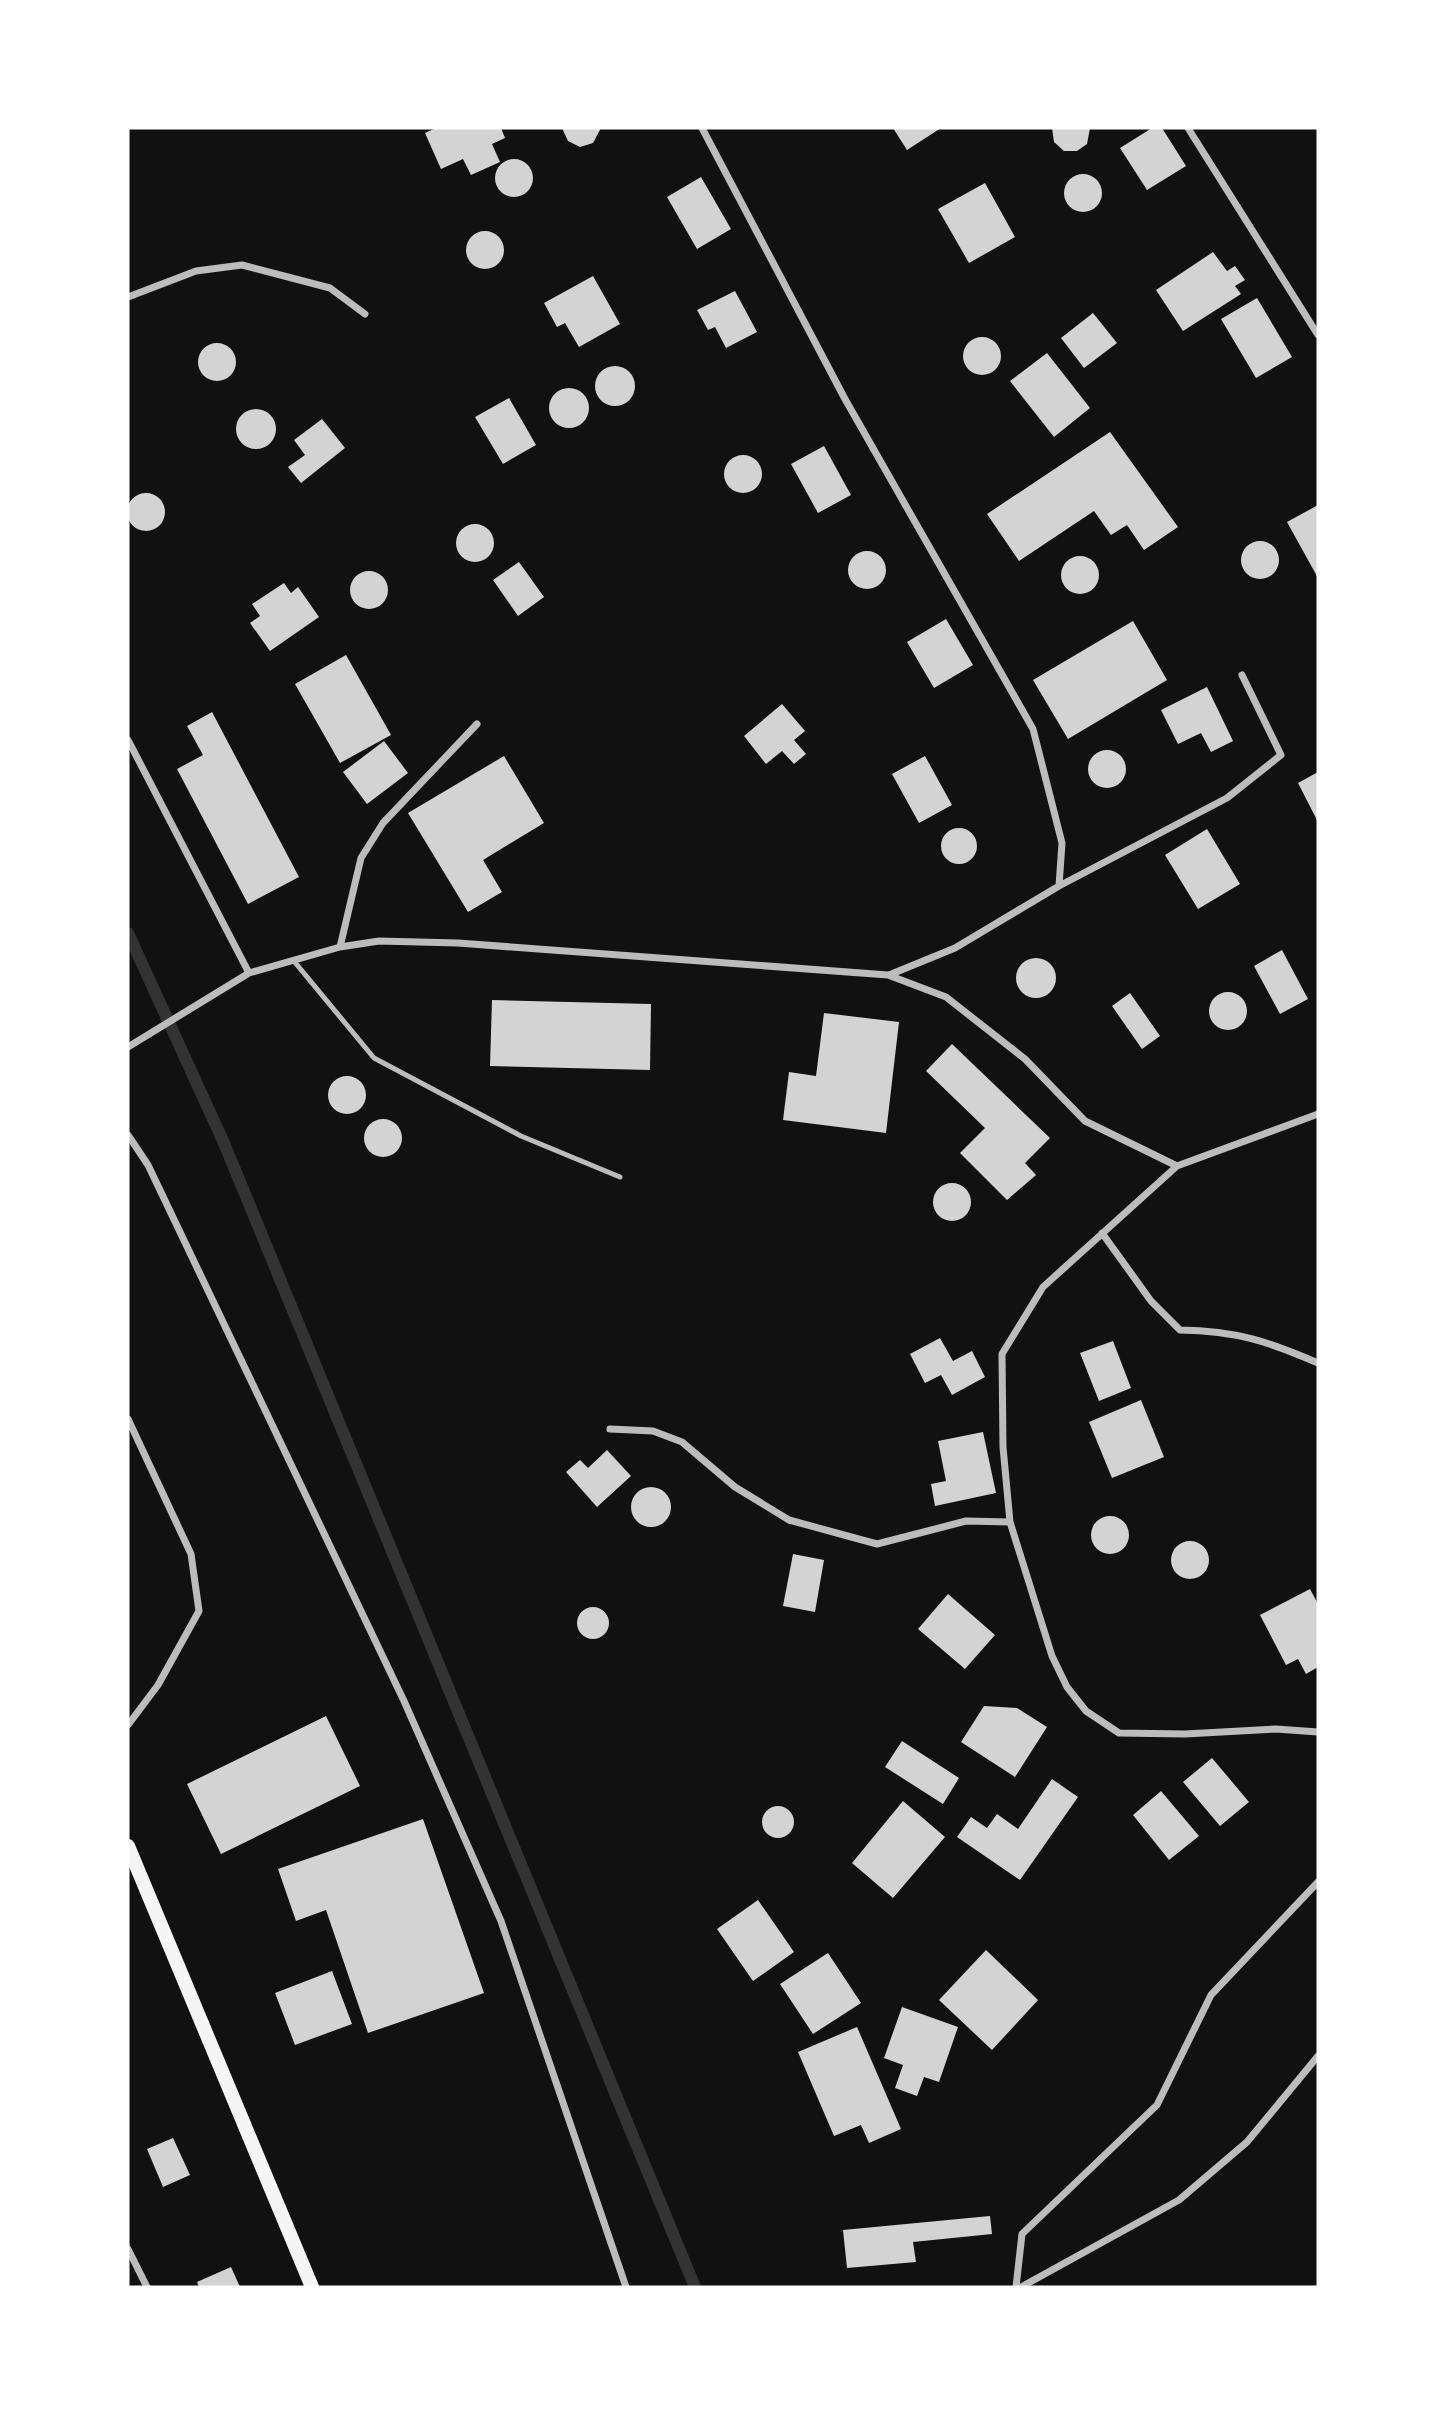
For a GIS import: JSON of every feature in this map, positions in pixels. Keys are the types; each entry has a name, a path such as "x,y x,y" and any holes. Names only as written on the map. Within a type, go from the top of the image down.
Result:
{"main road":[{"path":"128,1846 312,2287"}],"street":[{"path":"702,128 845,399 1033,729 1062,843 1059,886"},
{"path":"1188,128 1318,335"},
{"path":"128,297 196,271 242,265 330,288 365,314"},
{"path":"888,975 955,947 1059,886 1227,798 1281,755 1242,676"},
{"path":"340,947 361,858 376,834 477,724"},
{"path":"128,740 249,973"},
{"path":"128,1047 249,973 340,947 379,941 458,943 888,975 946,997 1024,1059 1085,1121 1177,1166"},
{"path":"1318,1114 1177,1166 1042,1287 1002,1354 1003,1447 1010,1522 1052,1656 1067,1687 1086,1711 1119,1733 1185,1734 1276,1728 1318,1732"},
{"path":"128,1135 148,1165 404,1701 501,1921 626,2287"},
{"path":"1102,1233 1151,1301 1180,1330 1233,1333 1266,1340 1318,1363"},
{"path":"128,1419 191,1554 199,1611 158,1685 128,1725"},
{"path":"610,1429 653,1431 682,1441 735,1487 789,1520 877,1544 966,1521 1010,1522"},
{"path":"1016,2287 1022,2234 1157,2105 1211,1995 1318,1882"},
{"path":"1021,2287 1179,2200 1247,2142 1318,2056"},
{"path":"128,2249 147,2287"}],"lane":[{"path":"293,961 374,1058 521,1136 620,1177"}],"building":[{"path":"436,128 501,128 505,138 492,144 500,162 471,175 463,159 441,169 425,133"},
{"path":"562,128 601,128 593,143 580,147 568,141"},
{"path":"893,128 941,128 907,150"},
{"path":"1052,128 1090,128 1087,144 1077,151 1064,151 1054,142"},
{"path":"1152,128 1162,128 1186,166 1147,190 1120,148"},
{"path":"514,159 528,164 533,178 528,192 514,197 500,192 495,178 500,164"},
{"path":"1083,174 1097,179 1102,193 1097,207 1083,212 1069,207 1064,193 1069,179"},
{"path":"701,177 731,229 697,249 667,197"},
{"path":"985,183 1015,237 969,263 938,209"},
{"path":"485,231 499,236 504,250 499,264 485,269 471,264 466,250 471,236"},
{"path":"1213,252 1227,271 1235,266 1245,280 1235,286 1241,294 1183,331 1156,290"},
{"path":"593,276 620,324 579,347 565,323 557,327 544,303"},
{"path":"735,291 757,332 726,348 715,327 708,330 697,310"},
{"path":"1257,298 1292,357 1256,378 1221,319"},
{"path":"1093,313 1117,343 1084,368 1061,338"},
{"path":"982,337 996,342 1001,356 996,370 982,375 968,370 963,356 968,342"},
{"path":"217,343 231,348 236,362 231,376 217,381 203,376 198,362 203,348"},
{"path":"1047,353 1090,408 1054,437 1010,381"},
{"path":"615,366 629,372 635,386 629,400 615,406 601,400 595,386 601,372"},
{"path":"569,388 583,394 589,408 583,422 569,428 555,422 549,408 555,394"},
{"path":"509,398 536,445 503,464 475,417"},
{"path":"256,409 270,415 276,429 270,443 256,449 242,443 236,429 242,415"},
{"path":"322,419 345,448 301,483 288,467 305,455 294,440"},
{"path":"1110,432 1178,527 1144,550 1127,525 1111,535 1094,511 1019,561 987,514"},
{"path":"824,446 851,495 818,513 791,464"},
{"path":"743,455 757,460 762,474 757,488 743,493 729,488 724,474 729,460"},
{"path":"146,493 160,498 165,512 160,526 146,531 132,526 127,512 132,498"},
{"path":"1318,505 1318,578 1287,522"},
{"path":"475,524 489,529 494,543 489,557 475,562 461,557 456,543 461,529"},
{"path":"1260,541 1274,546 1279,560 1274,574 1260,579 1246,574 1241,560 1246,546"},
{"path":"867,551 881,556 886,570 881,584 867,589 853,584 848,570 853,556"},
{"path":"1080,556 1094,561 1099,575 1094,589 1080,594 1066,589 1061,575 1066,561"},
{"path":"519,562 544,597 518,616 493,580"},
{"path":"369,571 383,576 388,590 383,604 369,609 355,604 350,590 355,576"},
{"path":"284,583 291,593 298,587 319,617 270,651 250,623 260,616 252,604"},
{"path":"946,619 973,665 934,688 907,642"},
{"path":"1133,621 1167,680 1068,739 1033,680"},
{"path":"346,655 391,735 340,763 295,684"},
{"path":"1207,687 1233,741 1211,752 1201,733 1178,744 1161,710"},
{"path":"782,704 805,731 794,740 806,754 794,764 782,751 766,764 744,736"},
{"path":"212,712 299,877 248,904 177,769 203,755 187,726"},
{"path":"384,741 408,773 367,804 343,772"},
{"path":"1107,750 1121,755 1126,769 1121,783 1107,788 1093,783 1088,769 1093,755"},
{"path":"504,756 544,823 483,860 502,892 468,912 408,813"},
{"path":"925,756 952,805 919,823 892,774"},
{"path":"1318,772 1318,822 1298,783"},
{"path":"959,828 972,833 977,846 972,859 959,864 946,859 941,846 946,833"},
{"path":"1207,829 1240,884 1198,909 1165,855"},
{"path":"1282,950 1308,999 1280,1014 1254,966"},
{"path":"1036,958 1050,964 1056,978 1050,992 1036,998 1022,992 1016,978 1022,964"},
{"path":"1228,992 1242,997 1247,1011 1242,1025 1228,1030 1214,1025 1209,1011 1214,997"},
{"path":"1130,993 1160,1036 1142,1049 1112,1006"},
{"path":"492,1000 651,1004 650,1070 490,1066"},
{"path":"824,1013 899,1022 886,1133 783,1120 789,1072 816,1076"},
{"path":"952,1044 1050,1138 1025,1163 1036,1175 1007,1200 960,1153 985,1128 926,1071"},
{"path":"347,1076 361,1081 366,1095 361,1109 347,1114 333,1109 328,1095 333,1081"},
{"path":"383,1119 397,1124 402,1138 397,1152 383,1157 369,1152 364,1138 369,1124"},
{"path":"952,1183 966,1188 971,1202 966,1216 952,1221 938,1216 933,1202 938,1188"},
{"path":"940,1338 953,1361 972,1351 985,1377 952,1395 941,1375 925,1383 910,1354"},
{"path":"1113,1341 1131,1388 1099,1401 1080,1353"},
{"path":"1141,1400 1164,1457 1112,1478 1089,1422"},
{"path":"983,1432 996,1493 935,1506 931,1484 946,1481 938,1441"},
{"path":"607,1450 631,1476 597,1507 566,1472 580,1460 588,1468"},
{"path":"651,1487 659,1488 665,1493 670,1499 670,1515 665,1521 659,1526 651,1527 643,1526 637,1521 632,1515 631,1507 632,1499 637,1493 643,1488"},
{"path":"1110,1516 1124,1521 1129,1535 1124,1549 1110,1554 1096,1549 1091,1535 1096,1521"},
{"path":"1190,1541 1204,1546 1209,1560 1204,1574 1190,1579 1176,1574 1171,1560 1176,1546"},
{"path":"793,1554 824,1560 815,1612 783,1606"},
{"path":"1310,1589 1318,1604 1318,1667 1306,1674 1298,1659 1286,1665 1260,1615"},
{"path":"948,1594 995,1635 965,1669 918,1629"},
{"path":"593,1607 604,1612 609,1623 604,1634 593,1639 582,1634 577,1623 582,1612"},
{"path":"984,1706 1017,1708 1047,1727 1015,1777 961,1742"},
{"path":"326,1716 360,1786 221,1854 187,1784"},
{"path":"902,1741 959,1778 943,1804 885,1767"},
{"path":"1212,1758 1249,1802 1220,1826 1183,1782"},
{"path":"1052,1779 1078,1797 1020,1880 957,1837 971,1817 987,1828 997,1814 1018,1829"},
{"path":"1161,1791 1199,1836 1169,1860 1133,1815"},
{"path":"903,1801 945,1837 893,1898 852,1863"},
{"path":"778,1806 789,1811 794,1822 789,1833 778,1838 767,1833 762,1822 767,1811"},
{"path":"423,1819 484,1993 368,2033 326,1910 296,1921 278,1869"},
{"path":"758,1900 794,1952 753,1981 717,1929"},
{"path":"986,1950 1038,2000 992,2050 939,2000"},
{"path":"828,1953 861,2003 813,2034 780,1984"},
{"path":"332,1971 352,2024 295,2045 275,1993"},
{"path":"902,2007 958,2027 939,2082 924,2077 917,2096 895,2088 903,2065 884,2058"},
{"path":"857,2027 901,2129 869,2143 861,2125 834,2136 798,2052"},
{"path":"173,2138 190,2175 163,2187 147,2149"},
{"path":"990,2216 992,2234 913,2242 916,2262 847,2268 843,2230"},
{"path":"231,2267 240,2287 199,2287 197,2282"}],"waterway":[{"path":"128,933 224,1143 695,2287"}]}
